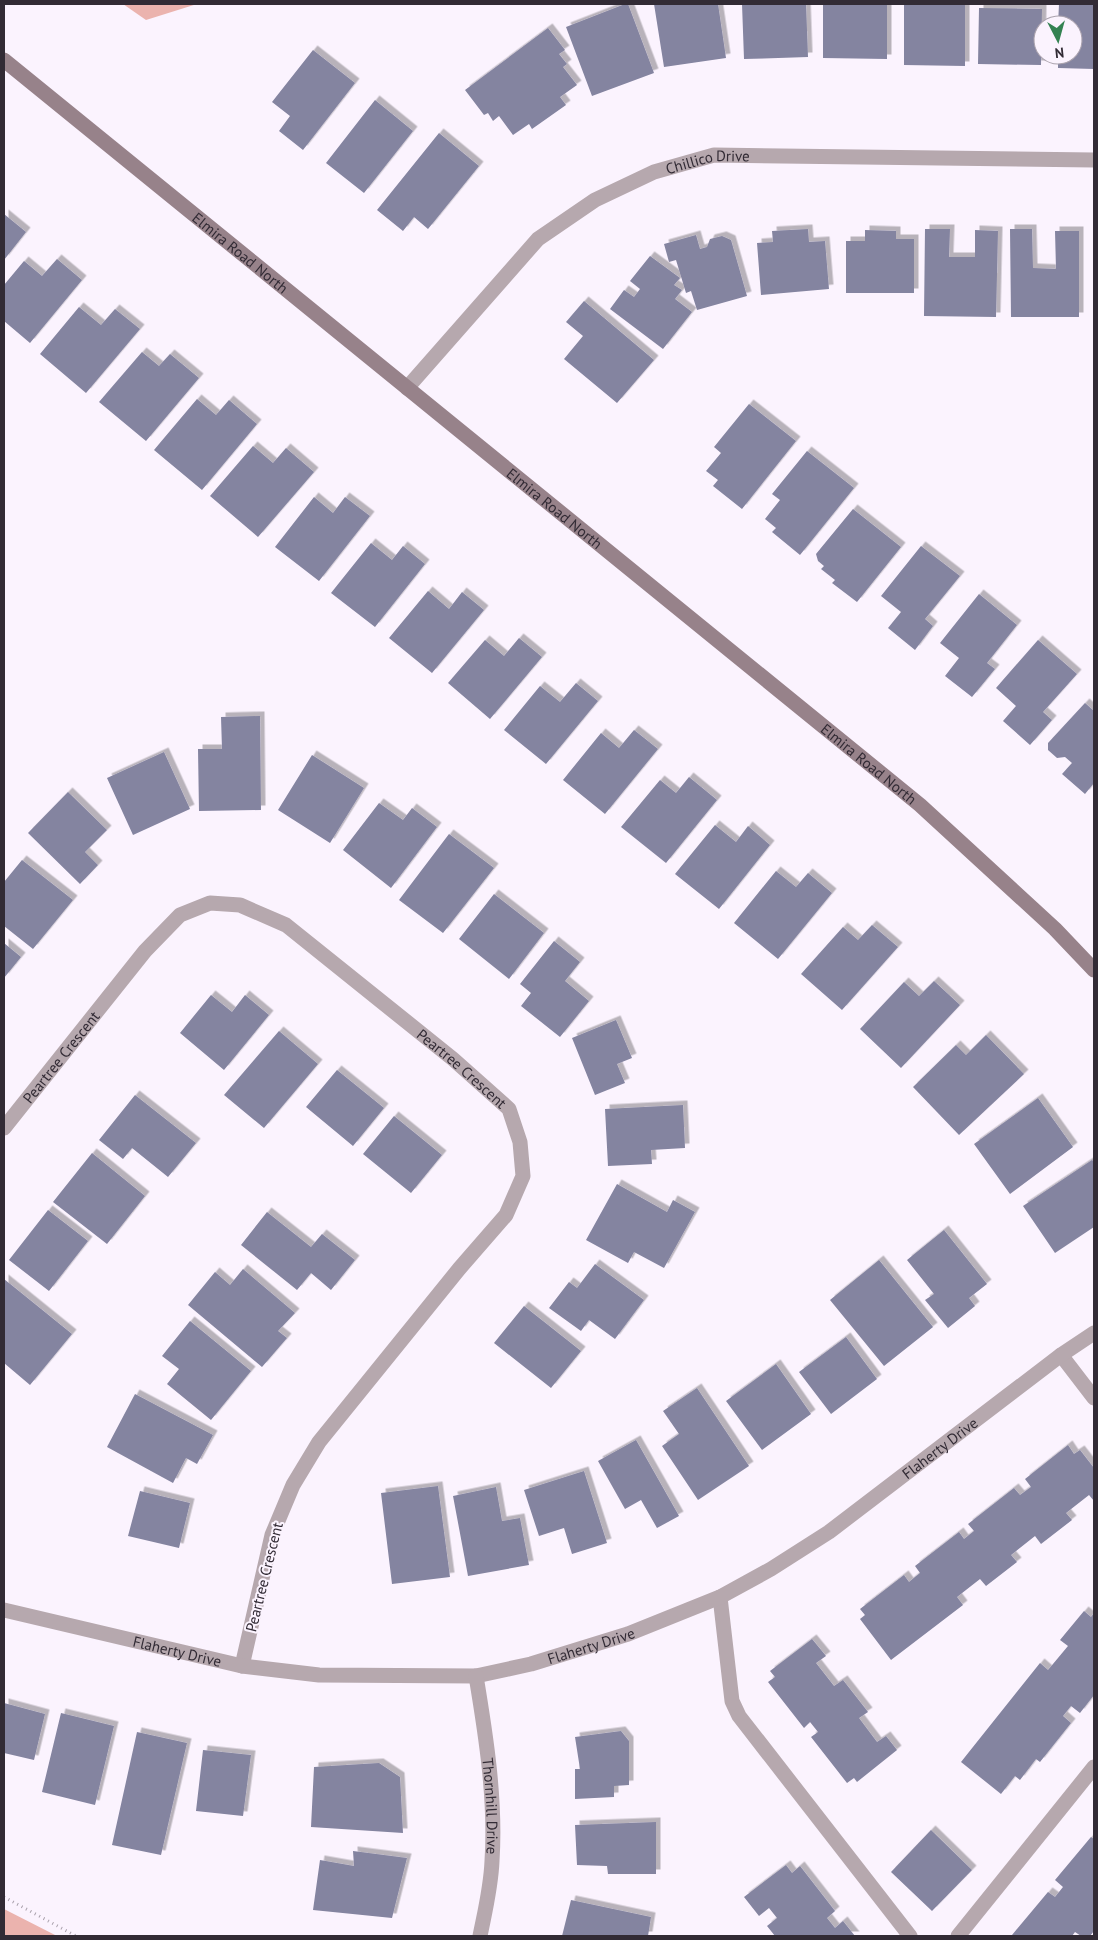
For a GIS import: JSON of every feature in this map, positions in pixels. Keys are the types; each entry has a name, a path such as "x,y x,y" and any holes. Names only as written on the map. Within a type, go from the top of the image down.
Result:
{"main road":[{"name":"Elmira Road North","path":"4,60 920,805 1055,928 1094,970"}],"street":[{"name":"Chillico Drive","path":"408,388 538,239 595,200 654,172 714,155 1094,160"},
{"name":"Peartree Crescent","path":"4,1128 145,951 180,916 210,903 240,905 286,925 453,1059 509,1109 520,1142 522,1176 506,1215 459,1269 320,1442 293,1485 272,1535 242,1666"},
{"name":"Flaherty Drive","path":"4,1610 242,1666 319,1675 476,1676 531,1664 610,1640 720,1597 771,1569 830,1532 1061,1355 1094,1333"},
{"path":"1061,1355 1094,1398"},
{"path":"720,1597 732,1701 739,1716 910,1936"},
{"name":"Thornhill Drive","path":"476,1676 483,1719 493,1823 492,1862 488,1899 480,1936"},
{"path":"958,1936 1094,1767"}],"path":[{"path":"4,1897 76,1936"}],"shaded area":[{"path":"123,4 197,4 146,20"},
{"path":"4,1909 57,1936 4,1936"}],"building":[{"path":"628,4 654,73 592,96 566,27"},
{"path":"654,4 718,4 726,58 664,67"},
{"path":"742,4 806,4 808,57 744,59"},
{"path":"823,4 887,4 887,59 823,58"},
{"path":"904,4 965,4 965,66 904,65"},
{"path":"1059,4 1094,4 1094,69 1058,68 1058,65 1083,65 1083,15 1058,15"},
{"path":"979,8 1042,9 1042,15 1033,15 1033,65 978,64"},
{"path":"548,28 565,50 559,54 567,64 563,67 577,85 560,97 566,105 532,129 529,124 513,135 499,116 493,121 488,113 484,115 465,90"},
{"path":"313,50 355,83 303,150 279,131 290,116 272,102"},
{"path":"375,100 413,131 364,193 326,163"},
{"path":"439,133 479,166 428,229 414,217 403,231 377,210"},
{"path":"4,214 26,232 4,260"},
{"path":"808,229 809,242 825,241 829,289 761,295 757,243 773,242 772,231"},
{"path":"925,229 950,229 949,257 975,257 975,230 998,231 996,317 924,316"},
{"path":"1010,229 1032,229 1033,268 1056,269 1055,231 1079,231 1079,317 1011,317"},
{"path":"865,230 896,231 896,239 914,239 914,293 846,293 846,241 865,241"},
{"path":"696,235 700,249 707,247 710,239 722,236 731,240 747,296 697,310 691,291 686,293 676,260 669,262 664,244"},
{"path":"650,256 680,278 674,285 682,290 675,299 692,312 663,349 610,309 624,290 634,297 640,289 630,281"},
{"path":"57,259 82,280 30,343 4,321 4,285 24,261 42,276"},
{"path":"584,301 654,360 617,403 564,359 583,336 566,322"},
{"path":"79,307 101,325 115,309 140,329 86,393 40,354"},
{"path":"142,352 159,366 170,354 199,378 146,441 99,402"},
{"path":"197,399 216,415 229,400 257,424 202,490 154,450"},
{"path":"749,404 796,441 742,509 713,486 718,480 706,471 721,453 714,447"},
{"path":"253,446 273,463 286,448 314,472 258,537 210,496"},
{"path":"807,451 854,488 800,555 772,532 776,528 765,519 780,500 772,494"},
{"path":"314,497 333,513 345,497 370,516 319,581 275,547"},
{"path":"853,509 901,547 857,602 832,583 835,580 821,569 824,566 818,561 816,554"},
{"path":"371,543 392,560 403,546 425,564 375,627 331,593"},
{"path":"921,546 960,576 925,619 933,626 915,650 888,628 901,612 881,596"},
{"path":"428,591 449,609 462,592 484,610 432,673 389,638"},
{"path":"979,594 1017,625 987,663 995,669 972,697 945,676 959,658 940,643"},
{"path":"519,638 542,657 490,719 448,683 485,640 504,656"},
{"path":"1038,640 1077,674 1043,712 1052,720 1030,745 1003,721 1016,706 996,688"},
{"path":"576,683 598,701 546,764 504,730 540,686 560,702"},
{"path":"1085,703 1094,711 1094,783 1085,794 1062,774 1072,763 1065,757 1057,758 1048,750 1048,743"},
{"path":"260,716 261,810 199,811 198,749 222,749 221,717"},
{"path":"634,730 658,749 605,814 563,780 601,733 619,748"},
{"path":"164,752 190,809 133,835 107,778"},
{"path":"312,755 364,788 330,843 278,810"},
{"path":"689,777 717,800 666,863 621,827 660,780 676,793"},
{"path":"68,792 107,830 85,852 98,865 80,884 28,833"},
{"path":"379,803 403,820 412,808 437,827 391,888 343,850"},
{"path":"715,825 736,842 748,826 770,845 719,909 675,874"},
{"path":"449,834 494,868 443,933 399,900"},
{"path":"22,860 73,900 33,949 4,926 4,882"},
{"path":"776,871 796,887 808,873 832,893 778,959 734,923"},
{"path":"494,894 544,933 509,979 459,939"},
{"path":"872,925 898,947 842,1010 801,974 843,927 858,940"},
{"path":"554,941 580,962 565,981 589,1001 560,1037 521,1006 531,993 520,984"},
{"path":"4,943 21,957 4,978"},
{"path":"934,981 960,1005 901,1068 860,1029 904,982 919,996"},
{"path":"211,995 232,1012 245,995 269,1015 224,1070 180,1033"},
{"path":"616,1020 632,1058 617,1064 625,1083 595,1095 572,1038"},
{"path":"279,1031 318,1064 264,1128 224,1095"},
{"path":"986,1035 1024,1074 959,1135 913,1087 956,1045 966,1055"},
{"path":"337,1070 384,1108 353,1146 306,1107"},
{"path":"135,1095 196,1143 168,1177 132,1148 123,1159 99,1140"},
{"path":"1038,1098 1073,1147 1010,1194 974,1144"},
{"path":"683,1105 685,1148 651,1150 652,1164 608,1166 605,1109"},
{"path":"394,1116 442,1155 411,1193 363,1154"},
{"path":"92,1153 145,1196 107,1244 53,1202"},
{"path":"1092,1160 1094,1162 1094,1227 1055,1253 1023,1206"},
{"path":"617,1184 667,1212 673,1200 695,1212 664,1268 634,1252 628,1263 586,1240"},
{"path":"48,1210 88,1241 49,1291 9,1260"},
{"path":"267,1212 311,1247 322,1234 355,1260 331,1290 311,1273 297,1290 241,1245"},
{"path":"944,1230 987,1284 969,1298 975,1306 948,1328 925,1300 934,1294 907,1260"},
{"path":"879,1260 933,1327 884,1366 830,1300"},
{"path":"595,1264 644,1300 615,1339 589,1320 581,1331 549,1308 569,1282 577,1288"},
{"path":"243,1269 295,1313 278,1331 287,1338 262,1367 188,1305 215,1272 230,1285"},
{"path":"4,1279 72,1334 30,1385 4,1363"},
{"path":"524,1306 581,1351 551,1388 494,1343"},
{"path":"190,1321 251,1371 211,1420 167,1384 179,1369 162,1356"},
{"path":"846,1337 877,1379 831,1414 799,1372"},
{"path":"776,1364 811,1414 762,1450 726,1401"},
{"path":"697,1388 749,1466 698,1500 662,1446 679,1434 663,1411"},
{"path":"135,1394 213,1435 197,1464 186,1458 173,1483 107,1447"},
{"path":"636,1440 679,1516 657,1528 641,1500 625,1509 598,1461"},
{"path":"1068,1445 1074,1454 1080,1450 1094,1468 1094,1501 1089,1495 1066,1513 1072,1520 1041,1544 1035,1536 1011,1555 1017,1562 986,1586 980,1579 957,1597 963,1605 891,1660 860,1619 865,1615 860,1609 904,1575 909,1582 920,1573 915,1566 959,1532 964,1539 974,1531 968,1524 1014,1488 1020,1495 1031,1487 1025,1479"},
{"path":"584,1471 607,1543 572,1554 564,1528 539,1536 524,1490"},
{"path":"438,1486 450,1577 392,1584 381,1493"},
{"path":"496,1487 502,1521 520,1518 529,1565 468,1576 453,1496"},
{"path":"140,1491 190,1503 179,1548 128,1536"},
{"path":"1084,1611 1091,1617 1094,1613 1094,1695 1080,1713 1071,1706 1063,1716 1071,1723 1040,1762 1036,1759 1020,1780 1015,1776 1001,1794 961,1762 1040,1663 1048,1670 1068,1646 1060,1640"},
{"path":"812,1639 826,1656 816,1663 834,1686 843,1680 868,1712 859,1718 877,1742 886,1736 897,1750 857,1782 854,1778 847,1783 811,1737 818,1732 810,1722 804,1728 768,1682 775,1677 770,1671"},
{"path":"4,1703 45,1714 34,1760 4,1753"},
{"path":"61,1713 114,1726 95,1805 42,1792"},
{"path":"621,1731 629,1741 629,1785 614,1786 614,1797 575,1799 575,1769 580,1769 575,1737"},
{"path":"137,1732 187,1743 161,1855 112,1845"},
{"path":"203,1750 251,1755 243,1816 196,1811"},
{"path":"379,1763 400,1777 403,1833 311,1827 314,1767"},
{"path":"656,1822 656,1874 608,1874 607,1866 577,1865 575,1825"},
{"path":"931,1830 972,1870 932,1911 891,1872"},
{"path":"1091,1837 1094,1839 1094,1931 1090,1936 1081,1936 1075,1932 1072,1936 1012,1935 1048,1892 1055,1897 1063,1887 1055,1880"},
{"path":"353,1851 407,1858 392,1918 313,1910 320,1860 354,1866"},
{"path":"786,1865 792,1873 800,1866 835,1911 827,1918 835,1928 843,1921 855,1936 775,1936 767,1926 777,1918 769,1908 759,1916 744,1897"},
{"path":"571,1900 651,1917 648,1936 562,1936"}]}
